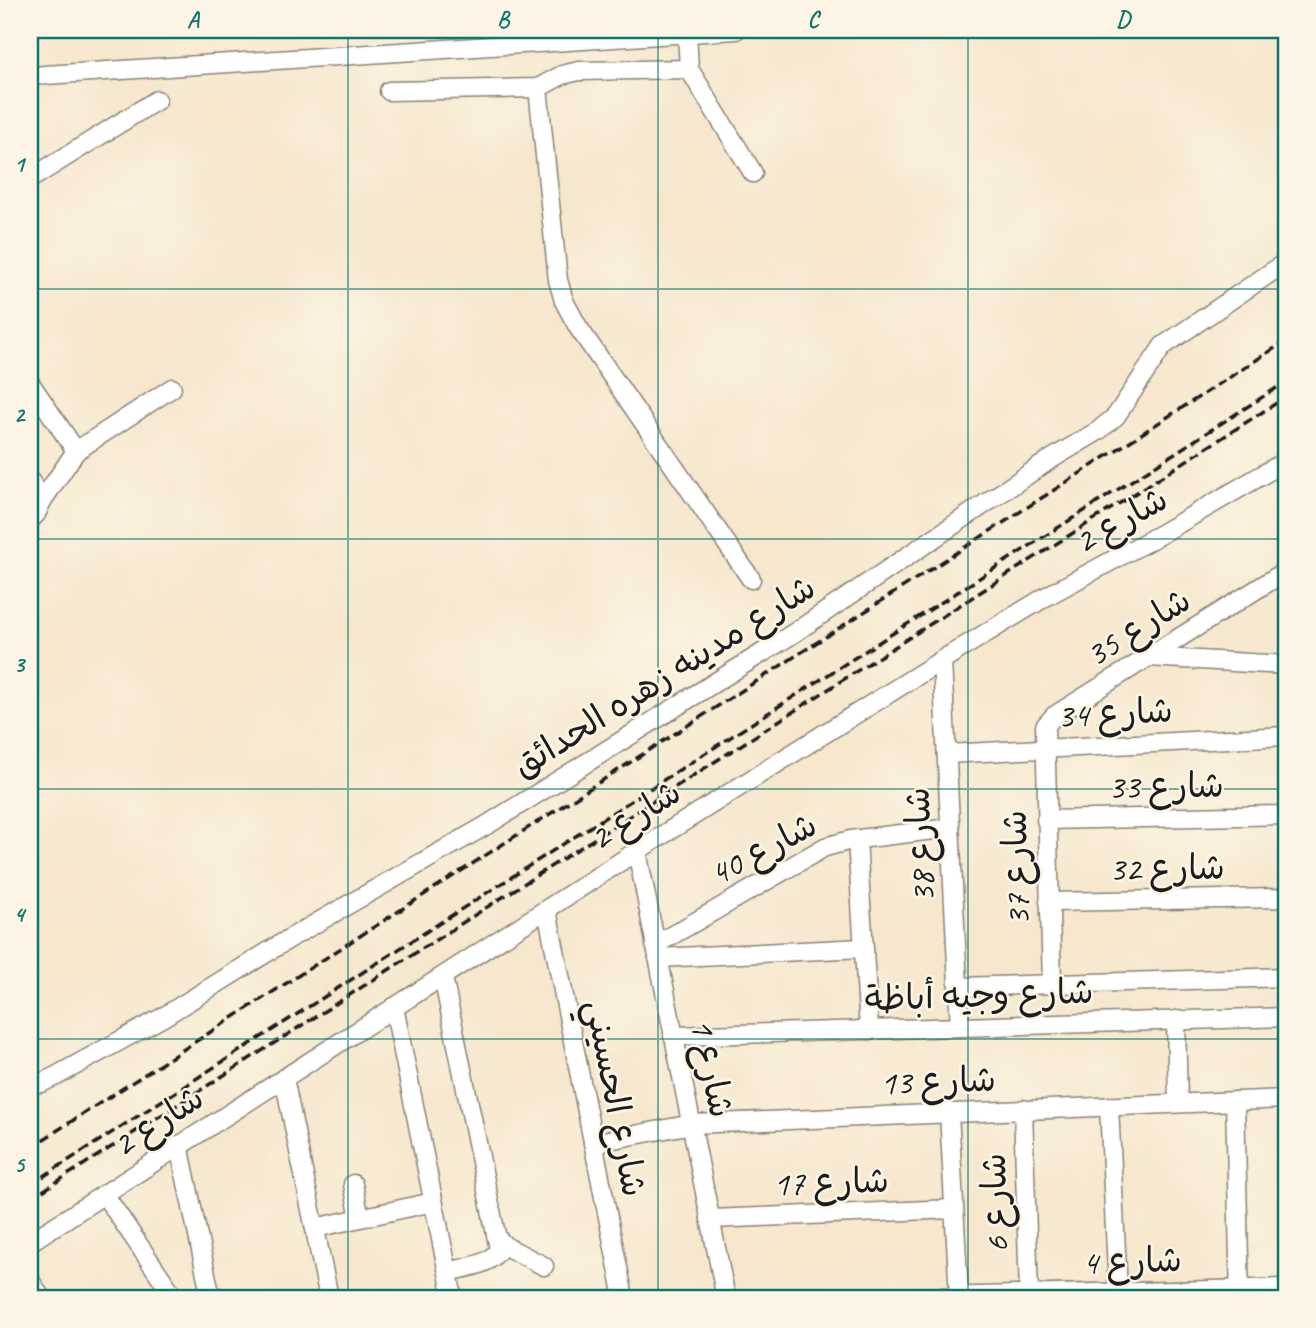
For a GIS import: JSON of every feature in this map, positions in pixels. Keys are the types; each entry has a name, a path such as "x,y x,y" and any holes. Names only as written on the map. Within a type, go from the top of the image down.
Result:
{"street":[{"path":"30,76 736,30"},
{"path":"687,33 689,69 753,173"},
{"path":"389,91 538,88 562,75 579,71 689,69"},
{"path":"538,88 558,280 564,301 578,327 751,579"},
{"path":"30,179 157,100"},
{"name":"شارع مدينه زهره الحدائق","path":"30,1084 41,1083 56,1076 163,1017 292,937 487,825 794,633 1048,461 1098,431 1116,416 1163,346 1286,262"},
{"path":"30,383 76,451"},
{"path":"30,520 76,451 172,388"},
{"name":"شارع 2","path":"30,1242 637,851 943,660 1047,596 1286,461"},
{"path":"30,481 42,501"},
{"name":"شارع 35","path":"1044,749 1043,733 1049,720 1286,571"},
{"path":"1149,657 1286,664"},
{"name":"شارع 38","path":"943,660 960,1027"},
{"name":"شارع 34","path":"947,754 1286,736"},
{"name":"شارع 37","path":"1044,749 1052,984"},
{"name":"شارع 33","path":"1046,820 1286,816"},
{"name":"شارع 40","path":"657,951 813,853 838,843 950,828"},
{"path":"857,840 869,1030"},
{"name":"شارع 1","path":"637,851 726,1298"},
{"name":"شارع 32","path":"1049,902 1286,898"},
{"name":"شارع الحسيني","path":"547,910 624,1298"},
{"path":"657,951 864,948"},
{"path":"443,976 499,1248 495,1258 448,1272"},
{"path":"958,987 1286,977"},
{"path":"394,1007 453,1298"},
{"name":"شارع وجيه أباظة","path":"673,1036 1286,1017"},
{"path":"1176,1020 1178,1103"},
{"path":"284,1077 329,1298"},
{"name":"شارع 13","path":"593,1143 692,1124 1286,1099"},
{"path":"1235,1101 1240,1294"},
{"path":"1109,1106 1118,1292"},
{"name":"شارع 6","path":"1023,1109 1029,1295"},
{"path":"949,1112 959,1297"},
{"path":"179,1145 211,1298"},
{"path":"354,1184 360,1218"},
{"path":"104,1194 175,1298"},
{"path":"315,1228 433,1202"},
{"name":"شارع 17","path":"710,1219 954,1209"},
{"path":"498,1239 505,1246 544,1266"},
{"path":"30,1280 41,1298"},
{"name":"شارع 4","path":"896,1298 1118,1292 1240,1294 1286,1288"}],"railway":[{"path":"30,1148 1286,341"},
{"path":"30,1185 1286,382"},
{"path":"30,1199 1286,397"}]}
